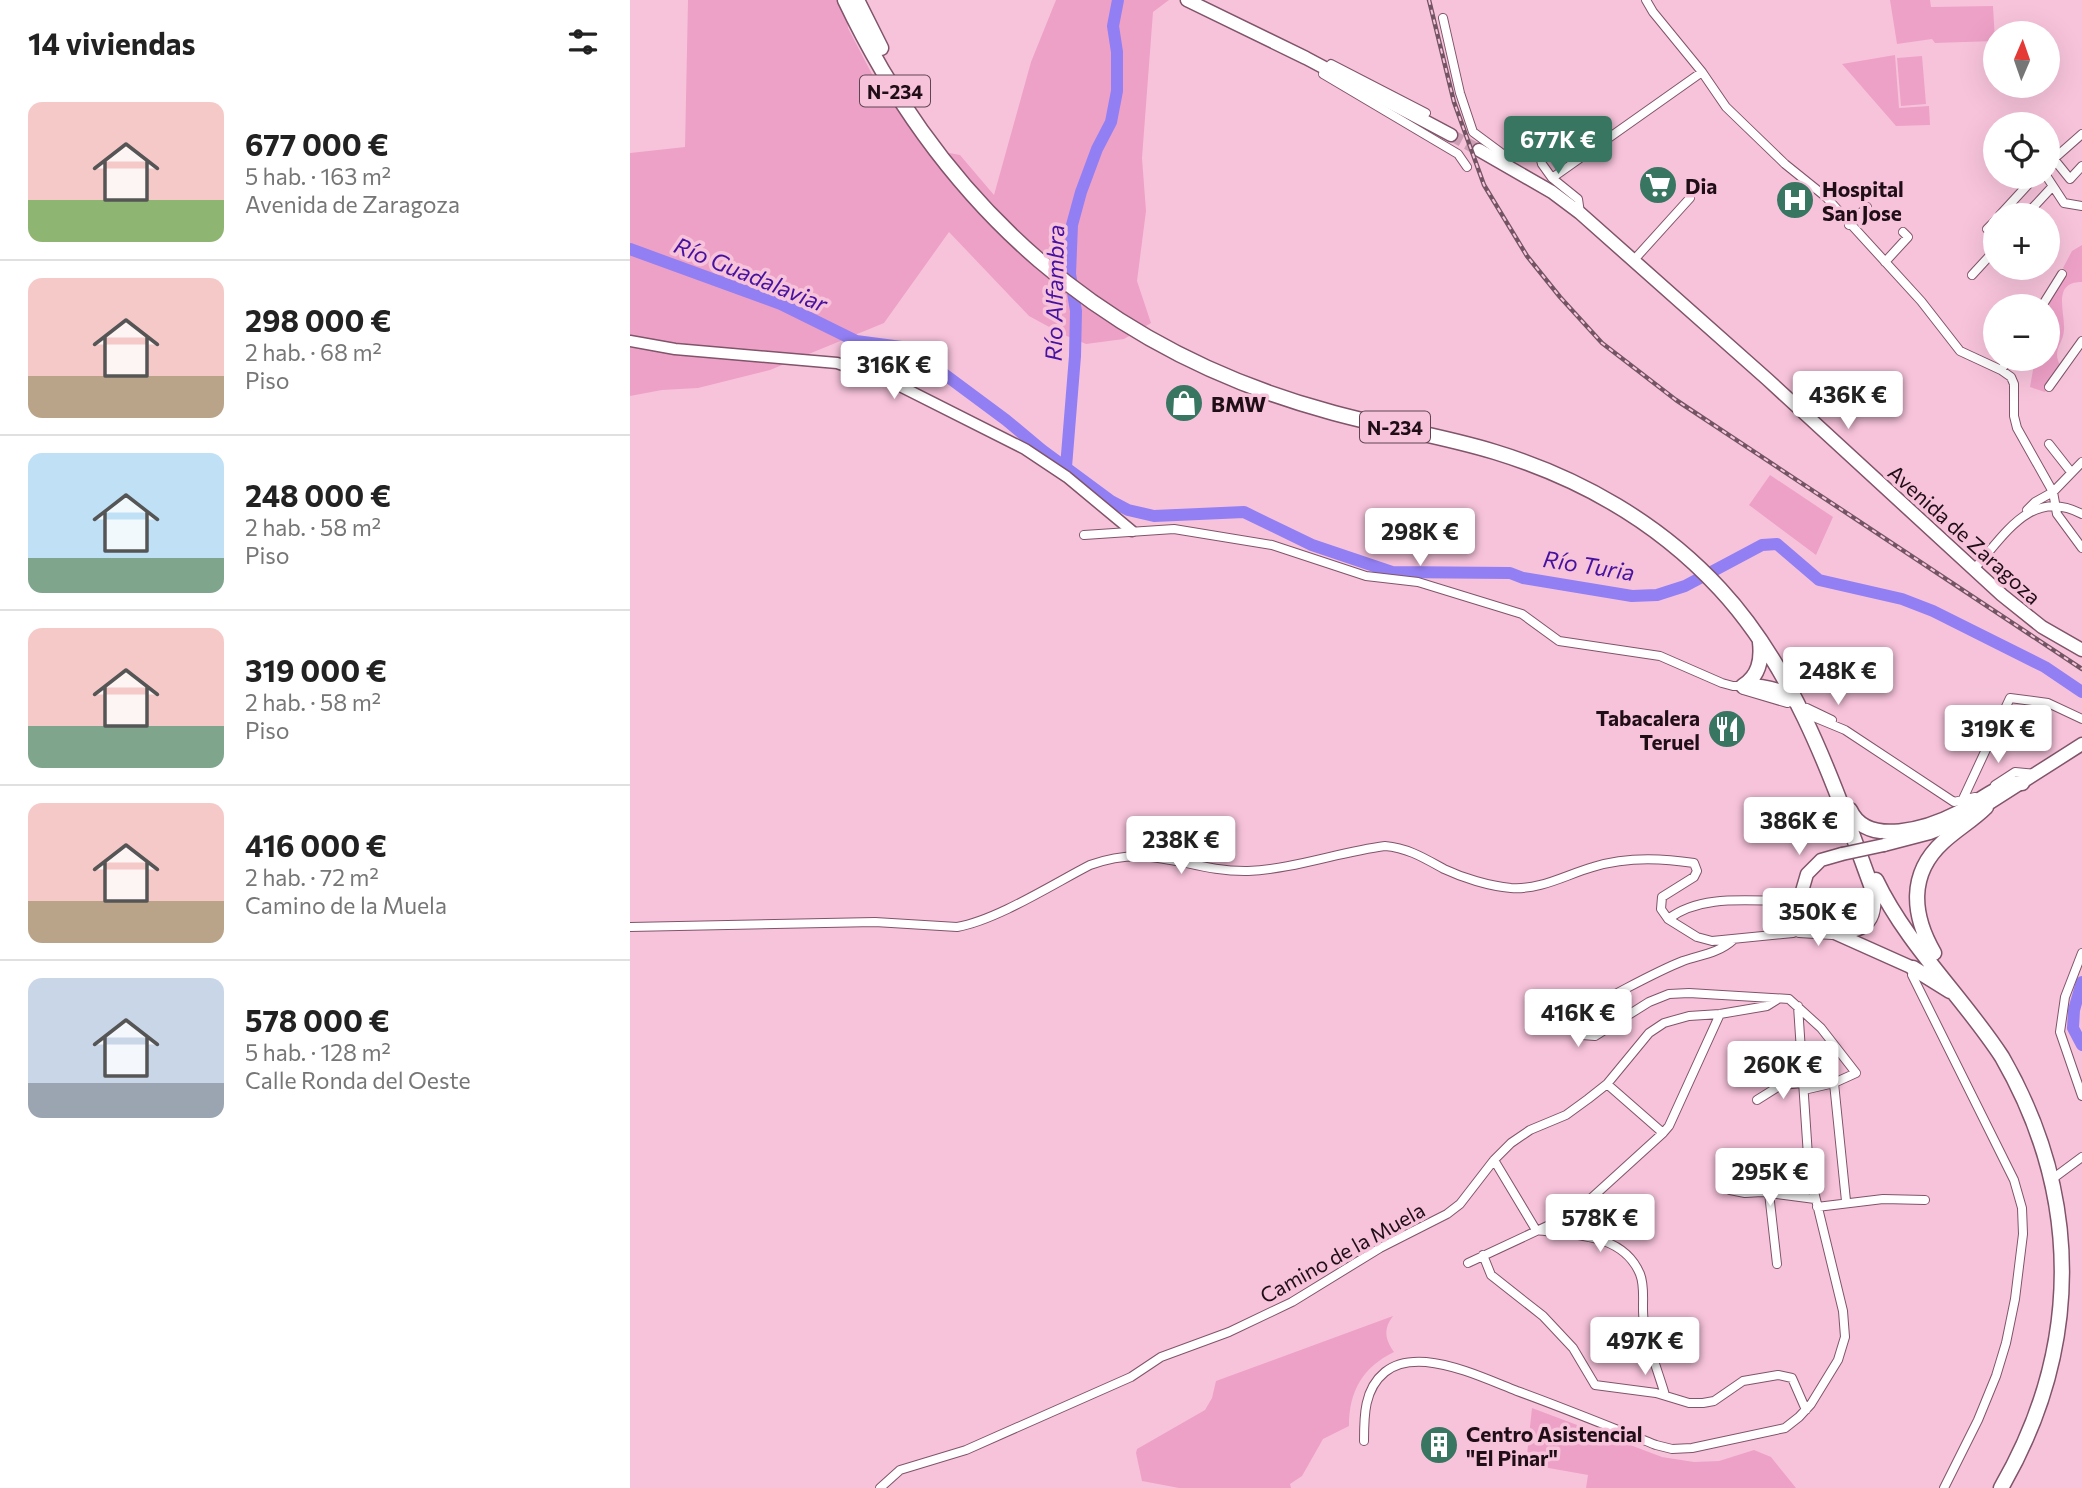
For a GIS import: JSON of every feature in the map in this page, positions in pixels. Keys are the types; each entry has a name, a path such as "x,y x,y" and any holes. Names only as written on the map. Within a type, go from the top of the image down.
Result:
{"highway":[{"name":"N-234","path":"845,0 891,86 923,135 956,176 987,212 1088,300 1148,339 1232,380 1330,412 1494,451 1547,470 1590,490 1636,517 1695,564 1721,590 1760,641 1799,707 1850,829 1882,893 2001,1056 2023,1091 2042,1135 2055,1177 2066,1241 2065,1311 2059,1350 2047,1391 2032,1429 2001,1488"},
{"name":"N-234","path":"857,0 898,81 956,176"},
{"path":"1738,686 1750,682 1758,669 1761,657 1760,641"},
{"path":"1738,686 1761,687 1781,693 1790,697 1799,707"},
{"path":"1813,737 1856,822 1865,828 1886,832 1936,822 1960,812 2009,783 2022,783"},
{"path":"1944,980 1942,967 1919,923 1917,902 1920,878 1937,848 1986,807"},
{"path":"1814,922 1834,930 1851,931 1866,924 1872,914 1872,888 1850,829"},
{"path":"1913,968 1957,996"}],"main road":[{"path":"1187,0 1326,68 1451,135"},
{"name":"Avenida de Zaragoza","path":"1479,150 1559,197 1580,213 1768,379 2034,622 2082,650"},
{"path":"1913,968 1814,922 1803,910 1799,900 1804,880 1815,864 1842,854 1942,830 1986,807 2082,744"}],"street":[{"path":"1646,0 1712,89 1742,124 1816,188 1921,302 1961,351 1983,361"},
{"name":"Avenida de Zaragoza","path":"1443,18 1460,93 1474,132 1504,155 1513,156 1538,147 1545,170 1577,199 1580,213"},
{"path":"1426,113 1331,64 1323,74 1458,154 1467,167"},
{"path":"1552,178 1702,72"},
{"path":"2060,153 2082,134"},
{"path":"2060,170 2070,179 2082,166"},
{"path":"2011,203 2024,189"},
{"path":"2037,203 2050,189"},
{"path":"2054,189 2064,203 2082,206"},
{"path":"1633,261 1690,198"},
{"path":"1850,225 1867,207"},
{"path":"1885,262 1908,237 1903,232"},
{"path":"1972,275 1983,263"},
{"path":"2050,294 2062,274"},
{"path":"630,341 674,349 837,363 890,381 1025,449 1067,477 1132,531"},
{"path":"2049,387 2082,341"},
{"path":"2002,371 2011,377 2014,384 2014,416 2020,434 2053,492 2057,514 2082,548"},
{"path":"2049,443 2071,472"},
{"path":"1975,569 2035,502 2053,492 2082,463"},
{"path":"2025,513 2055,505 2078,512"},
{"path":"2063,522 2078,512"},
{"path":"1084,535 1174,528 1272,545 1366,576 1418,582 1522,614 1559,642 1660,656 1738,686"},
{"path":"1962,801 2010,698 2048,703 2082,719"},
{"path":"1799,707 1845,730 1954,802 1973,799 2015,772 2038,773"},
{"path":"630,927 875,922 957,927 970,925 994,915 1090,865 1107,859 1152,855 1226,870 1250,871 1385,846 1410,851 1462,876 1509,888 1540,886 1619,860 1694,863 1697,871 1694,877 1662,897 1661,908 1668,919 1698,937 1712,941 1733,940 1805,929 1814,922"},
{"path":"1790,931 1798,917 1799,900"},
{"path":"1668,919 1677,912 1704,903 1799,900 1850,902"},
{"path":"1790,931 1845,938"},
{"path":"1733,940 1722,949 1682,961 1592,1006 1577,1019 1577,1028 1582,1035 1595,1036 1649,1002 1669,994 1789,999 1821,1028 1856,1073 1833,1083 1803,1087 1782,1085 1757,1101"},
{"path":"2082,953 2065,997 2060,1032 2082,1096"},
{"path":"1913,968 1912,975 2014,1180 2022,1208 2023,1234 2015,1299 2006,1343 1978,1420 1944,1488"},
{"name":"Camino de la Muela","path":"880,1488 900,1470 966,1450 1131,1377 1161,1357 1229,1332 1307,1295 1380,1248 1447,1214 1465,1199 1494,1160 1517,1138 1566,1115 1607,1084 1637,1046 1657,1027 1676,1018 1767,1006 1778,999"},
{"path":"1364,1441 1366,1405 1373,1387 1385,1372 1408,1363 1428,1362 1490,1380 1672,1449 1692,1448 1785,1428 1806,1410 1838,1360 1845,1337 1843,1311 1809,1171 1798,1006"},
{"path":"1468,1263 1575,1213 1662,1133 1669,1126 1720,1014"},
{"path":"1833,1083 1846,1201"},
{"path":"1607,1084 1662,1133"},
{"path":"2055,1177 2082,1157"},
{"path":"1494,1160 1536,1230"},
{"path":"1730,1190 1769,1193 1816,1203 1883,1199 1925,1200"},
{"path":"1769,1193 1777,1264"},
{"path":"1536,1230 1603,1240 1619,1248 1630,1259 1640,1275 1644,1322 1665,1395"},
{"path":"1483,1255 1491,1275 1543,1316 1573,1348 1595,1385 1665,1395 1703,1404 1714,1401 1743,1381 1778,1376 1792,1378 1806,1410"}],"shaded area":[{"path":"688,0 845,0 848,28 873,76 934,150 960,155 994,195 1031,62 1056,0 1169,0 1153,12 1142,158 1146,211 1137,281 1151,323 1124,339 1086,344 1062,334 1029,316 949,232 884,323 770,370 698,388 662,390 630,396 630,153 685,147"},
{"path":"1890,0 1930,0 1931,7 1993,6 1994,21 1983,21 1983,41 1935,43 1932,39 1897,44"},
{"path":"1895,55 1899,108 1929,106 1930,125 1896,126 1842,64"},
{"path":"1922,56 1926,104 1901,106 1897,58"},
{"path":"2082,245 2082,282 2073,283 2063,292 2064,330 2060,344 2060,294 2054,294 2067,271 2063,268 2072,251"},
{"path":"2033,371 2058,371 2045,392 2030,387"},
{"path":"1770,475 1833,517 1816,555 1749,505"},
{"path":"1393,1316 1386,1334 1394,1352 1366,1373 1355,1391 1349,1426 1323,1439 1302,1476 1290,1484 1291,1488 1179,1488 1142,1481 1137,1449 1205,1410 1212,1398 1216,1381"},
{"path":"1532,1408 1662,1457 1694,1462 1719,1461 1754,1450 1771,1457 1796,1488 1586,1488 1588,1475 1526,1464"}],"waterway":[{"name":"Río Alfambra","path":"1066,467 1075,356 1076,311 1070,274 1072,225 1097,149 1111,122 1117,91 1117,52 1113,26 1118,0"},
{"name":"Río Turia","path":"630,249 781,304 856,341 909,348 1042,450 1111,501 1128,510 1154,516 1244,512 1312,545 1392,572 1510,573 1523,578 1632,596 1657,595 1685,586 1762,545 1777,544 1819,580 1902,599 1933,611 2045,667 2082,692"},
{"name":"Río Turia","path":"2082,982 2074,1010 2073,1028 2082,1045"}],"tunnel":[{"path":"1451,135 1479,150"}],"railway":[{"path":"1429,0 1454,102 1484,185 1527,256 1602,343 1676,400 2082,669"}],"place":[{"name":"Dia","path":"1658,185"},
{"name":"Hospital San Jose","path":"1795,200"},
{"name":"BMW","path":"1184,403"},
{"name":"Tabacalera Teruel","path":"1727,729"},
{"name":"Centro Asistencial \"El Pinar\"","path":"1439,1445"}],"water label":[{"name":"Río Guadalaviar","path":"751,274"}]}
